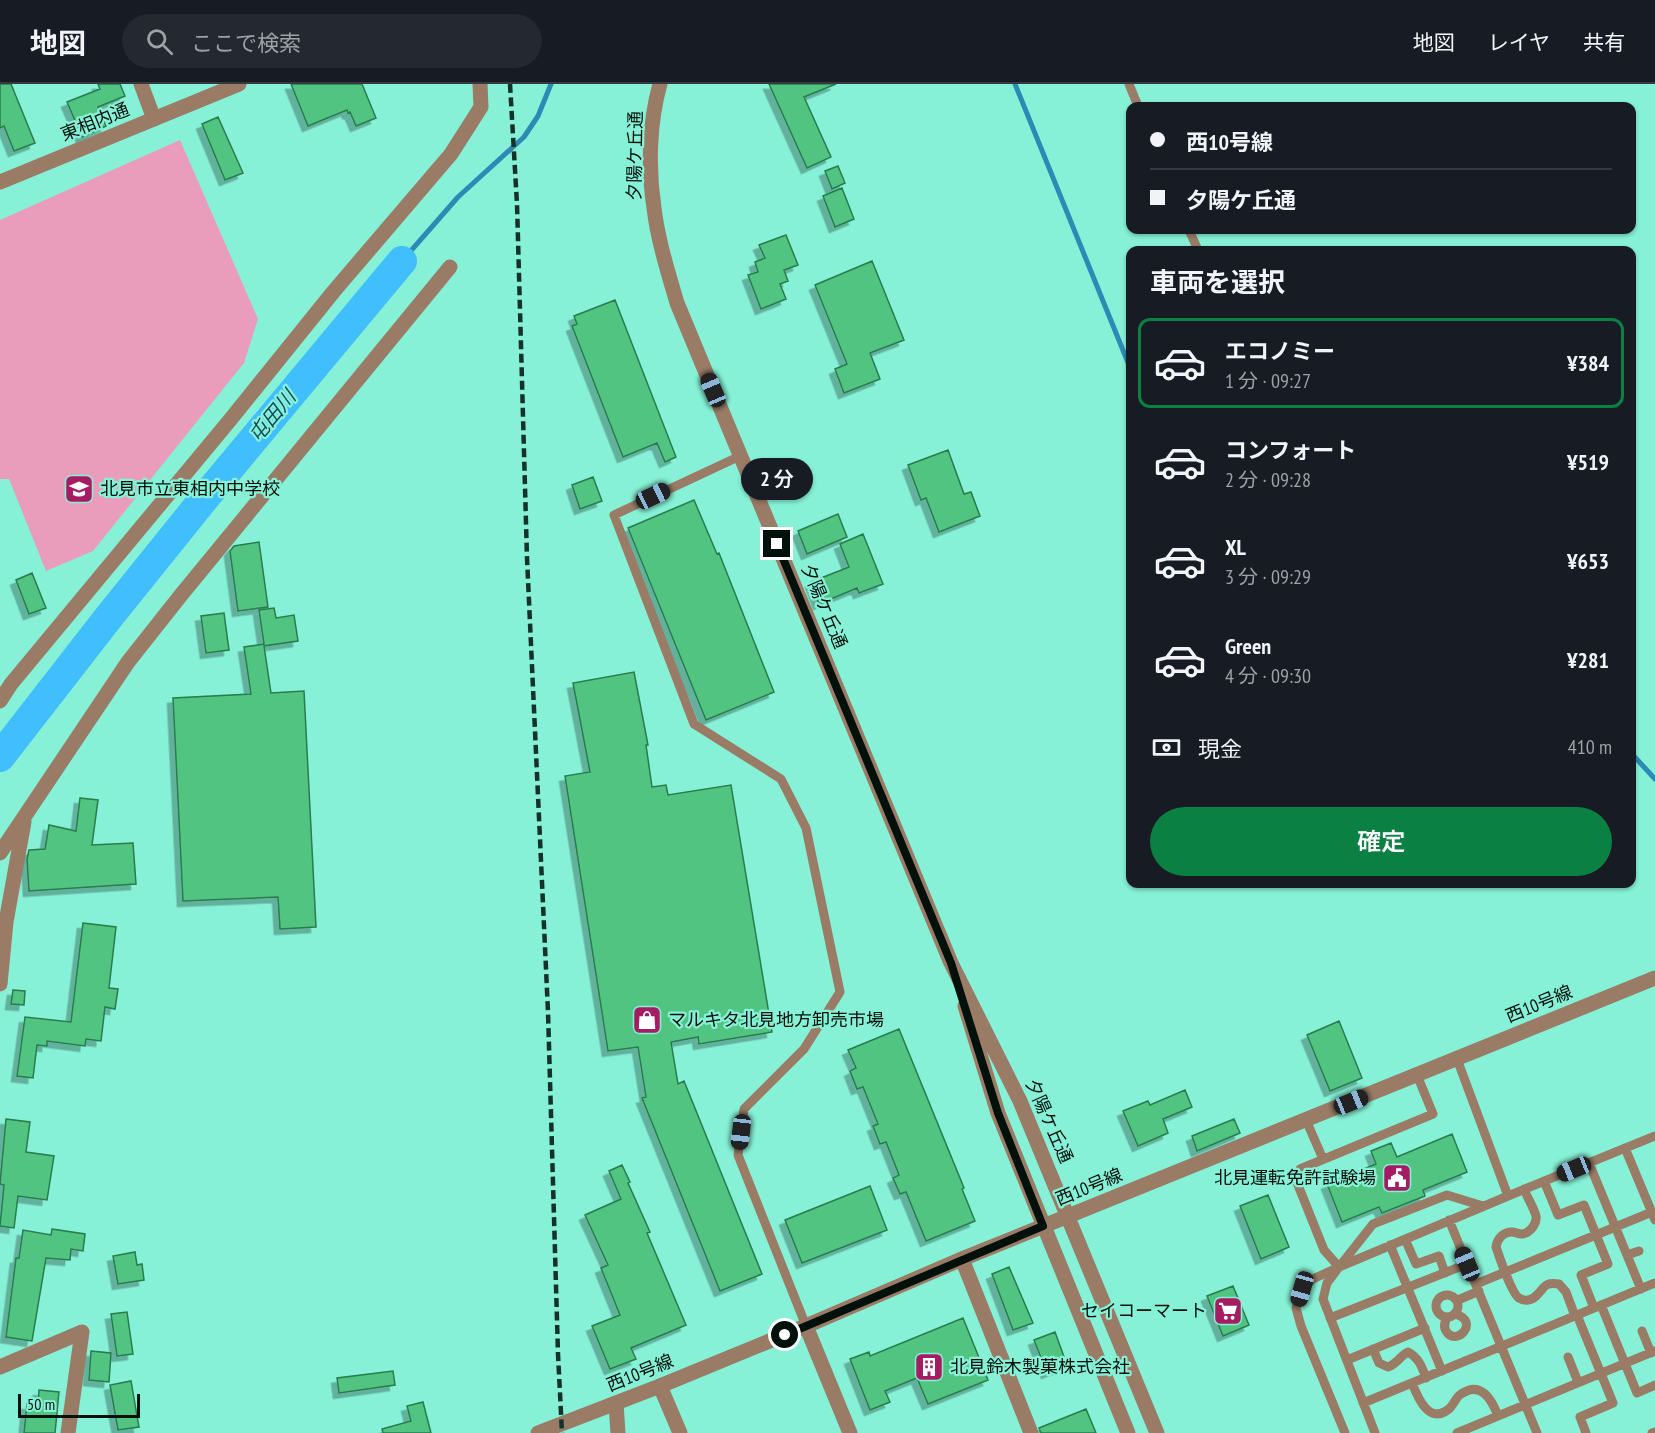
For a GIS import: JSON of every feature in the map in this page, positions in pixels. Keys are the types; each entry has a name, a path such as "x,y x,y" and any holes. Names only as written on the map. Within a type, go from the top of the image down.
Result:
{"street":[{"path":"141,84 154,118"},
{"name":"東相内通","path":"0,182 239,84"},
{"path":"0,701 11,684 450,153 481,108 480,84"},
{"name":"夕陽ケ丘通","path":"660,84 655,103 651,157 654,208 663,256 676,303 951,963 1020,1101 1157,1433"},
{"path":"0,853 128,662 450,267"},
{"path":"0,984 3,923 26,813"},
{"name":"夕陽ケ丘通","path":"951,963 998,1113 1128,1433"},
{"name":"西10号線","path":"538,1433 660,1386 962,1259 1655,978"},
{"path":"962,1259 1031,1433"},
{"path":"806,1326 850,1433"},
{"path":"0,1367 82,1332 68,1433"},
{"path":"660,1386 680,1433"},
{"path":"616,1403 618,1433"}],"lane":[{"path":"1129,84 1136,102"},
{"path":"740,456 614,515 694,724 781,778 806,828 840,992 804,1049 744,1109 738,1155 806,1326"},
{"path":"1457,1059 1508,1196"},
{"path":"1339,1267 1324,1250 1296,1180 1300,1168 1433,1114 1417,1075"},
{"path":"1306,1120 1323,1159"},
{"path":"1345,1433 1301,1326 1296,1308 1302,1289 1313,1279 1339,1267 1655,1136"},
{"path":"1458,1300 1506,1272 1616,1227 1653,1216 1625,1148"},
{"path":"1589,1163 1641,1289"},
{"path":"1544,1181 1558,1215 1584,1205 1608,1264 1581,1275 1637,1393 1655,1385"},
{"path":"1524,1189 1536,1216 1534,1225 1529,1232 1522,1234 1505,1233 1497,1239 1496,1247 1519,1299 1535,1298 1543,1287 1550,1283 1560,1284 1566,1292 1613,1403 1580,1417 1586,1433"},
{"path":"1603,1197 1614,1192"},
{"path":"1375,1433 1323,1299 1327,1282 1372,1224 1447,1195 1483,1206"},
{"path":"1449,1220 1537,1433"},
{"path":"1406,1239 1416,1264 1439,1256 1445,1273"},
{"path":"1390,1245 1442,1371"},
{"path":"1627,1256 1639,1251"},
{"path":"1330,1318 1467,1264"},
{"path":"1364,1403 1655,1283"},
{"path":"1458,1300 1448,1294 1442,1295 1437,1299 1436,1305 1437,1311 1442,1316 1451,1315 1461,1316 1466,1320 1465,1332 1455,1337 1449,1335 1445,1330 1444,1323 1451,1315 1459,1307 1458,1300"},
{"path":"1347,1360 1373,1349 1445,1330"},
{"path":"1458,1433 1653,1352 1642,1331"},
{"path":"1373,1349 1379,1363 1388,1367 1408,1352 1414,1355 1426,1377"},
{"path":"1568,1358 1578,1382"},
{"path":"1412,1383 1421,1404 1427,1411 1437,1414 1447,1411 1460,1394 1473,1389 1484,1392 1492,1401 1498,1416"}],"shaded area":[{"name":"北見市立東相内中学校","path":"180,140 258,319 244,363 93,551 46,571 9,479 0,479 0,220"}],"building":[{"path":"0,84 11,84 35,143 14,151 4,126 0,128"},
{"path":"98,84 120,84 125,96 98,107 106,126 82,137 67,102 100,89"},
{"path":"291,84 362,84 376,118 356,126 347,110 308,126"},
{"path":"769,84 836,84 804,97 831,157 807,168"},
{"path":"218,117 243,173 225,180 202,124"},
{"path":"838,166 845,183 832,189 825,171"},
{"path":"842,188 854,219 835,227 823,196"},
{"path":"786,235 798,265 784,270 788,281 780,284 786,299 761,309 748,275 758,272 755,262 765,258 759,245"},
{"path":"872,261 904,340 870,353 880,379 844,393 835,369 847,364 815,285"},
{"path":"615,300 676,457 665,462 657,443 623,457 572,326 577,324 574,316"},
{"path":"948,450 964,494 971,492 980,516 939,532 926,498 921,500 908,465"},
{"path":"593,477 602,501 580,509 572,485"},
{"path":"694,500 717,554 719,553 774,692 706,720 628,528"},
{"path":"838,514 847,537 807,554 798,531"},
{"path":"863,534 883,584 859,593 857,588 819,604 811,582 849,567 840,544"},
{"path":"259,542 268,607 238,611 230,551 234,546"},
{"path":"32,573 46,608 29,614 16,580"},
{"path":"274,608 276,618 294,615 298,641 264,646 271,693 304,691 316,927 280,929 278,897 183,901 173,698 251,694 244,647 264,644 259,610"},
{"path":"224,613 229,650 206,653 201,616"},
{"name":"マルキタ北見地方卸売市場","path":"634,672 648,745 646,745 652,787 666,785 668,795 731,785 772,1032 699,1044 698,1037 671,1042 678,1084 684,1081 762,1274 720,1291 642,1098 646,1097 638,1047 608,1051 565,776 590,772 573,683"},
{"path":"80,798 98,800 92,845 133,843 136,884 29,891 27,859 29,850 45,849 49,825 76,831"},
{"path":"83,923 116,927 109,988 118,989 115,1009 105,1007 101,1041 86,1039 85,1046 47,1041 47,1046 37,1045 33,1078 17,1076 25,1017 71,1022"},
{"path":"13,990 25,991 24,1005 11,1004"},
{"path":"1339,1021 1362,1078 1330,1091 1307,1035"},
{"path":"899,1029 964,1188 962,1189 975,1221 926,1241 906,1192 900,1194 893,1178 899,1175 886,1142 880,1144 873,1126 878,1124 863,1087 857,1089 850,1071 856,1068 848,1050"},
{"path":"1185,1090 1192,1107 1163,1119 1168,1133 1138,1146 1123,1111 1148,1101 1150,1105"},
{"path":"6,1119 30,1122 26,1152 54,1156 47,1200 18,1196 14,1228 0,1226 4,1185 0,1184"},
{"path":"1234,1119 1240,1133 1197,1151 1192,1136"},
{"name":"北見運転免許試験場","path":"1452,1134 1467,1172 1423,1190 1425,1196 1382,1213 1379,1207 1342,1222 1327,1184 1376,1164 1371,1151 1391,1143 1397,1157"},
{"path":"622,1165 650,1232 647,1233 686,1325 631,1348 636,1359 610,1369 592,1326 620,1315 601,1268 608,1265 585,1215 621,1199 609,1171"},
{"path":"870,1186 887,1230 802,1263 785,1220"},
{"path":"1268,1195 1289,1247 1261,1259 1240,1206"},
{"path":"52,1229 85,1234 83,1251 71,1249 70,1260 46,1258 32,1341 6,1337 16,1258 19,1258 23,1230 51,1235"},
{"path":"135,1252 137,1265 142,1264 144,1280 118,1284 113,1256"},
{"path":"1009,1267 1033,1323 1013,1330 992,1274"},
{"name":"セイコーマート","path":"1233,1286 1249,1325 1223,1336 1207,1296"},
{"path":"127,1312 133,1354 117,1356 111,1314"},
{"name":"北見鈴木製菓株式会社","path":"963,1318 988,1380 928,1404 917,1378 885,1391 890,1402 870,1410 850,1359 869,1352 870,1356"},
{"path":"1055,1332 1067,1365 1047,1373 1034,1340"},
{"path":"91,1351 111,1353 109,1382 89,1380"},
{"path":"393,1371 395,1385 339,1393 337,1378"},
{"path":"131,1381 139,1427 118,1430 110,1385"},
{"path":"39,1390 59,1392 55,1433 24,1433 27,1404 38,1405"},
{"path":"423,1402 431,1433 383,1433 382,1429 411,1421 407,1406"},
{"path":"1086,1409 1096,1433 1041,1433 1039,1428"}],"waterway":[{"name":"屯田川","path":"402,261 458,197 524,137 538,116 551,84"},
{"path":"1015,84 1126,358"},
{"name":"屯田川","path":"0,757 207,495 402,261"},
{"path":"1636,758 1655,779"}],"railway":[{"path":"510,84 517,204 527,558 548,1012 562,1433"}],"place":[{"name":"北見市立東相内中学校","path":"79,489"},
{"name":"マルキタ北見地方卸売市場","path":"647,1020"},
{"name":"北見運転免許試験場","path":"1397,1178"},
{"name":"セイコーマート","path":"1228,1311"},
{"name":"北見鈴木製菓株式会社","path":"929,1367"}],"route":[{"path":"777,544 951,963 998,1113 1043,1226 785,1335"}]}
